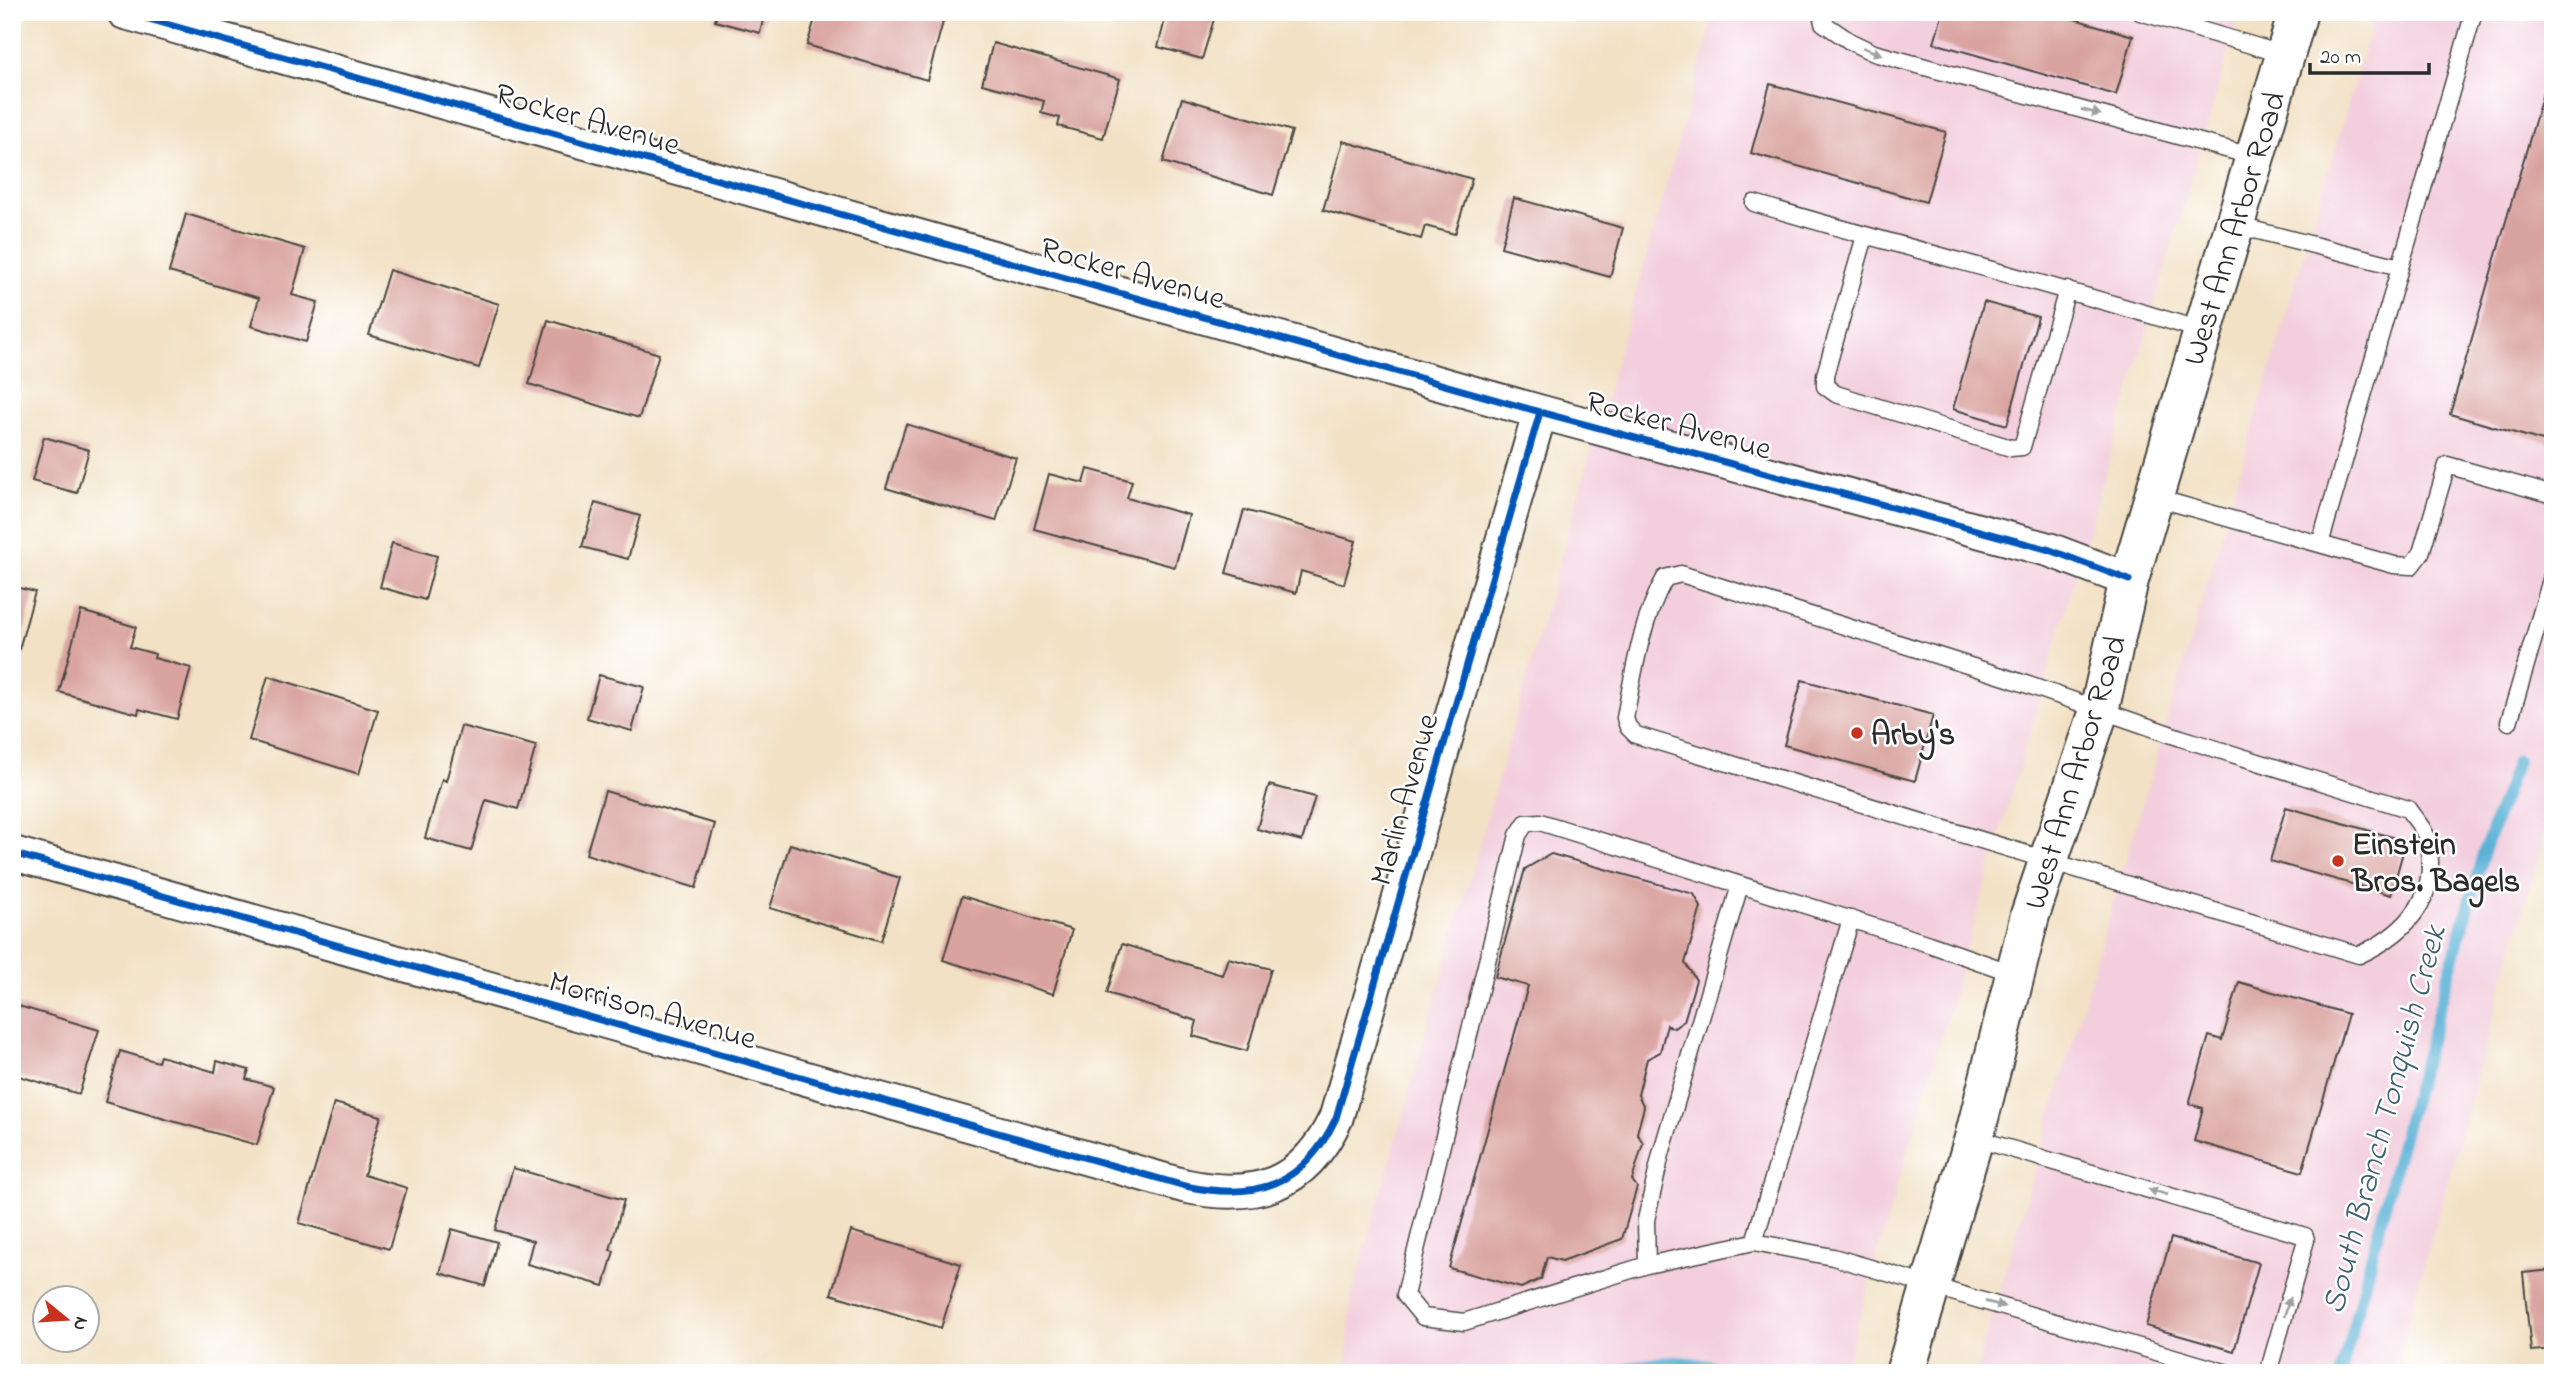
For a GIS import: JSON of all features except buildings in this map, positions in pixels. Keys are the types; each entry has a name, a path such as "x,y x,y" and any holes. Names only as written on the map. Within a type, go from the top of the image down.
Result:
{"main road":[{"name":"West Ann Arbor Road","path":"1909,1358 1974,1138 2029,915 2099,710 2129,580 2298,12"}],"street":[{"name":"Rocker Avenue","path":"124,12 1540,412 2050,550 2129,580"},
{"name":"Marlin Avenue","path":"1282,1180 1302,1167 1316,1152 1336,1118 1540,412"},
{"name":"Morrison Avenue","path":"12,853 1185,1186 1234,1193 1261,1188 1282,1180"}],"lane":[{"path":"1821,12 1823,23 1851,42 1874,53 2255,157"},
{"path":"2140,12 2285,55"},
{"path":"2320,544 2474,12"},
{"path":"1754,203 2067,290 2203,331"},
{"path":"2235,225 2400,267"},
{"path":"1865,236 1825,375 1825,386 1836,394 2011,448 2022,447 2067,290"},
{"path":"2153,497 2394,565 2411,566 2421,553 2447,465 2553,495"},
{"path":"2509,722 2553,573"},
{"path":"1681,574 2408,809 2425,835 2430,881 2413,918 2380,945 2359,955 2048,861 1636,735 1628,727 1625,718 1638,650 1654,597 1664,578 1681,574"},
{"path":"2015,974 1851,919 1540,822 1527,823 1518,835 1405,1295 1423,1317 1464,1322 1647,1265 1754,1242 1833,1257 2228,1373"},
{"path":"1647,1265 1646,1220 1661,1154 1740,885"},
{"path":"1754,1242 1851,919"},
{"path":"1974,1138 2305,1236 2268,1373"}],"shaded area":[{"path":"1715,12 2240,12 1843,1373 1346,1373 1351,1298"},
{"path":"2375,12 2553,12 2553,804 2394,1373 1975,1373"}],"waterway":[{"name":"South Branch Tonquish Creek","path":"2341,1373 2407,1121 2484,851 2517,761"},
{"name":"South Branch Tonquish Creek","path":"1615,1373 1664,1362 1692,1363 1740,1373"}],"cycle path":[{"path":"124,12 1540,412 2050,550 2129,580"},
{"path":"12,853 1185,1186 1234,1191 1256,1189 1293,1173 1309,1159 1336,1118 1540,412"}],"place":[{"name":"Arby's","path":"1857,733"},
{"name":"Einstein Bros. Bagels","path":"2338,861"}]}
